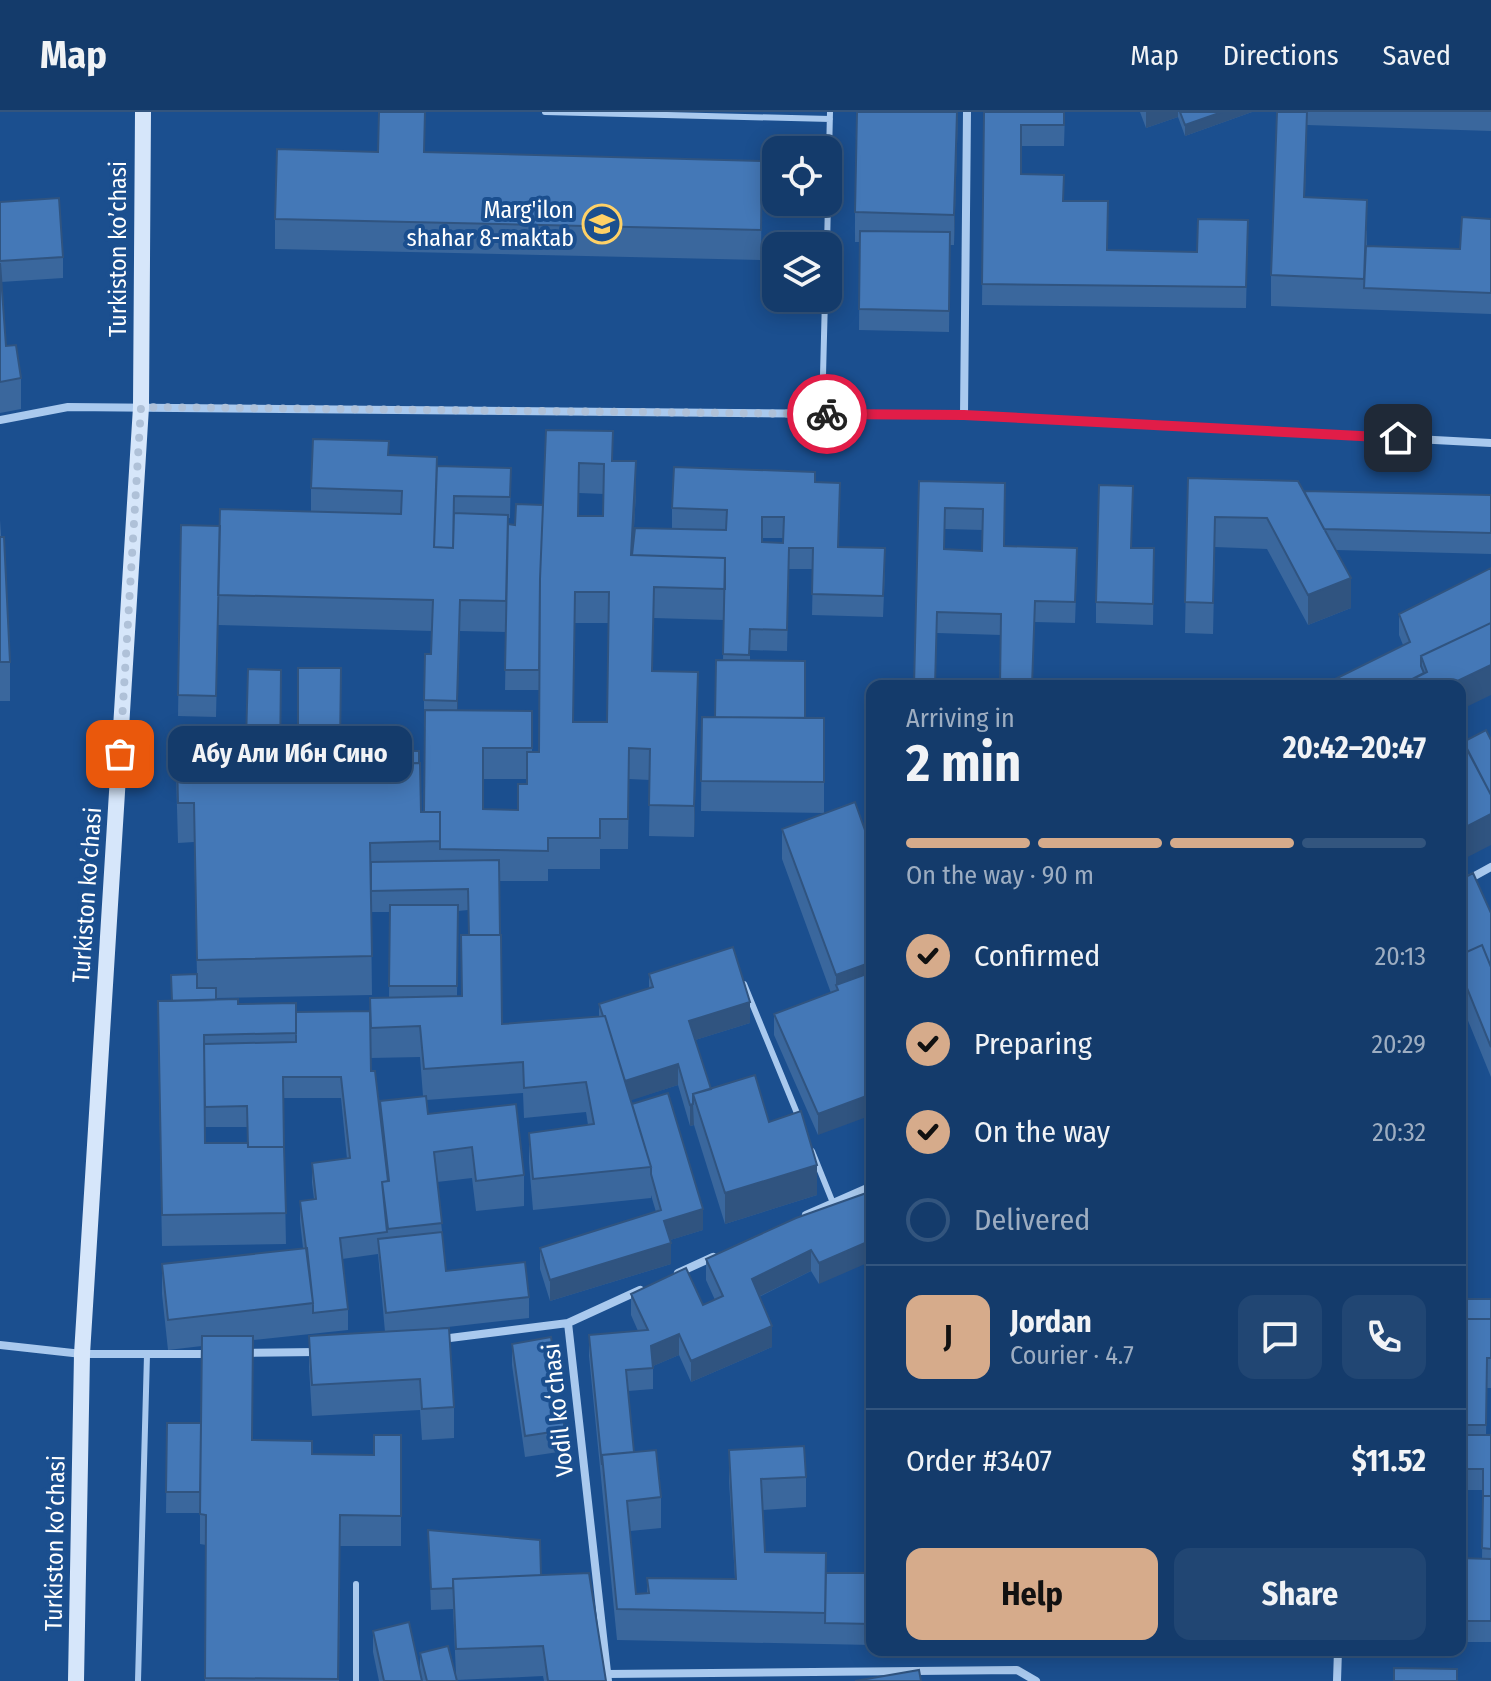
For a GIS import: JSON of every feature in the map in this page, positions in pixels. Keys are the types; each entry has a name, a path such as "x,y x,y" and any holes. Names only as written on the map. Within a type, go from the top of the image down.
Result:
{"main road":[{"name":"Turkiston ko’chasi","path":"76,1681 82,1354 141,407 143,112"}],"street":[{"path":"964,415 967,112"},
{"path":"0,420 68,407 964,415 1491,443"},
{"path":"1466,881 1491,867"},
{"path":"792,1222 866,1189"},
{"path":"666,1279 722,1253"},
{"name":"Vodil koʻchasi","path":"608,1677 568,1323 652,1285"},
{"path":"426,1341 568,1323"},
{"path":"0,1345 82,1354 224,1354"},
{"path":"239,1353 332,1352"},
{"path":"1337,1681 1338,1656"},
{"path":"608,1677 1017,1670 1036,1681"}],"lane":[{"path":"545,112 830,115 830,136"},
{"path":"822,414 825,312"},
{"path":"738,971 804,1130"},
{"path":"810,1145 833,1203"},
{"path":"138,1681 147,1355"},
{"path":"356,1584 356,1681"}],"building":[{"path":"379,112 425,112 424,152 762,161 761,230 275,219 277,149 378,152"},
{"path":"857,112 957,112 954,215 855,212"},
{"path":"984,112 1064,112 1064,125 1021,125 1021,174 1064,175 1063,201 1108,201 1107,250 1197,252 1198,219 1248,220 1246,287 982,284"},
{"path":"1180,112 1222,112 1185,125"},
{"path":"1277,112 1307,112 1304,197 1367,200 1364,279 1271,275"},
{"path":"59,198 63,257 0,261 0,202"},
{"path":"1462,217 1491,219 1491,293 1364,288 1366,246 1460,249"},
{"path":"860,231 950,232 949,311 859,309"},
{"path":"0,263 6,346 16,345 21,378 0,382"},
{"path":"546,430 613,431 612,461 636,461 631,555 725,558 725,589 654,587 652,671 698,672 694,806 649,805 650,749 629,748 628,819 600,819 600,838 548,838 548,851 440,849 440,812 424,812 425,710 532,711 532,748 483,748 483,809 518,810 518,784 527,784 527,752 539,752 540,579","holes":["579,463 604,464 603,516 578,516","575,592 609,592 607,722 573,722"]},
{"path":"313,439 389,441 388,455 437,457 434,547 453,548 454,513 508,515 506,601 460,600 457,701 424,700 425,654 431,654 433,600 218,595 220,509 401,514 402,491 311,488"},
{"path":"437,466 511,468 510,497 454,496 453,548 434,547"},
{"path":"674,467 815,472 815,482 840,483 838,547 885,548 883,596 812,594 813,548 789,548 787,630 750,629 749,655 723,654 725,558 632,555 635,528 726,530 727,510 672,508","holes":["762,517 784,517 783,543 762,542"]},
{"path":"1188,478 1298,481 1351,578 1308,595 1267,518 1215,517 1213,603 1185,602"},
{"path":"919,481 1005,483 1004,546 1077,548 1075,602 1035,601 1032,680 1000,680 1001,614 937,612 935,680 914,680","holes":["945,508 983,509 982,551 944,549"]},
{"path":"1099,485 1133,486 1131,548 1154,548 1153,604 1096,602"},
{"path":"1304,491 1491,495 1491,533 1324,529"},
{"path":"516,504 543,505 539,670 505,670 508,524 515,525"},
{"path":"181,525 220,526 216,696 178,695"},
{"path":"0,537 4,537 10,662 0,662"},
{"path":"1491,568 1491,623 1421,656 1424,673 1411,680 1333,680 1410,642 1399,614"},
{"path":"1491,623 1491,665 1460,680 1411,680 1427,672 1421,656"},
{"path":"716,660 805,661 805,718 715,717"},
{"path":"298,668 341,668 340,750 419,751 419,763 298,765"},
{"path":"248,669 281,670 280,765 250,766 250,757 177,758 176,773 177,739 246,741"},
{"path":"702,717 824,718 824,782 701,781"},
{"path":"1486,730 1491,740 1491,795 1466,748 1466,740"},
{"path":"1466,747 1491,795 1491,814 1466,827"},
{"path":"250,757 250,766 420,763 421,812 440,812 440,841 370,843 372,956 197,960 194,803 178,803 177,758"},
{"path":"855,802 866,833 866,964 836,975 782,829"},
{"path":"499,860 500,935 469,935 468,889 371,891 371,862"},
{"path":"1473,873 1491,913 1491,967 1482,945 1466,952 1466,877"},
{"path":"390,905 458,905 457,986 389,986"},
{"path":"461,935 501,935 502,1024 605,1016 651,1167 533,1179 529,1133 594,1124 586,1082 524,1088 523,1062 424,1069 420,1026 371,1028 370,998 462,996"},
{"path":"1482,945 1491,967 1491,1047 1466,986 1466,952"},
{"path":"733,947 750,1002 689,1021 711,1089 693,1094 693,1104 690,1105 678,1064 625,1081 599,1004 653,987 649,974"},
{"path":"197,974 197,988 216,988 216,1000 172,1001 171,975"},
{"path":"866,974 866,1096 818,1114 774,1014 838,990 836,985"},
{"path":"238,999 238,1004 296,1003 296,1033 204,1035 205,1143 284,1147 286,1213 162,1215 158,1001"},
{"path":"370,1011 371,1071 375,1071 388,1181 382,1182 387,1232 340,1238 348,1309 313,1313 300,1201 316,1199 312,1163 350,1158 341,1077 283,1077 284,1147 248,1147 247,1106 205,1107 204,1044 296,1042 296,1012"},
{"path":"755,1075 769,1122 801,1111 817,1165 725,1193 693,1094"},
{"path":"668,1093 703,1209 664,1221 671,1243 550,1280 540,1248 661,1210 632,1104"},
{"path":"426,1096 428,1114 516,1104 524,1175 476,1181 472,1147 434,1152 442,1223 388,1229 382,1182 389,1181 380,1101"},
{"path":"866,1193 866,1243 819,1263 811,1250 752,1279 772,1326 691,1361 679,1334 651,1346 653,1368 626,1370 634,1452 602,1455 602,1465 589,1335 648,1330 631,1294 686,1268 703,1305 723,1296 706,1259 796,1218"},
{"path":"442,1232 446,1271 525,1262 529,1297 386,1313 378,1239"},
{"path":"307,1248 313,1303 168,1320 162,1264"},
{"path":"1466,1299 1491,1299 1491,1319 1466,1319"},
{"path":"1466,1319 1491,1319 1486,1425 1466,1425"},
{"path":"449,1328 454,1407 422,1409 420,1379 312,1385 309,1336"},
{"path":"202,1336 253,1336 252,1440 312,1441 312,1454 374,1455 374,1435 401,1435 401,1516 340,1515 338,1679 205,1678 206,1515 200,1514"},
{"path":"551,1337 565,1430 525,1436 512,1344"},
{"path":"167,1423 201,1423 200,1492 166,1492"},
{"path":"1466,1435 1491,1435 1491,1496 1483,1496 1483,1469 1466,1469"},
{"path":"804,1446 806,1477 761,1479 765,1552 826,1553 825,1613 617,1609 602,1455 656,1450 661,1497 627,1501 636,1594 649,1593 647,1578 736,1579 729,1450"},
{"path":"1483,1496 1491,1496 1491,1549 1482,1548"},
{"path":"428,1530 540,1540 541,1575 453,1579 453,1588 431,1589"},
{"path":"1466,1558 1491,1559 1491,1621 1466,1621"},
{"path":"589,1573 606,1681 548,1681 543,1646 456,1649 453,1579"},
{"path":"826,1573 866,1573 866,1624 825,1623"},
{"path":"409,1622 422,1681 384,1681 373,1631"},
{"path":"448,1646 457,1681 427,1681 420,1653"},
{"path":"1394,1668 1457,1669 1457,1681 1394,1681"},
{"path":"919,1670 921,1681 855,1681"}],"way so far":[{"path":"120,754 141,407 827,414"}],"place":[{"name":"Marg'ilon shahar 8-maktab","path":"602,224"},
{"name":"Абу Али Ибн Сино","path":"120,754"}],"route":[{"path":"827,414 964,415 1398,438"}]}
